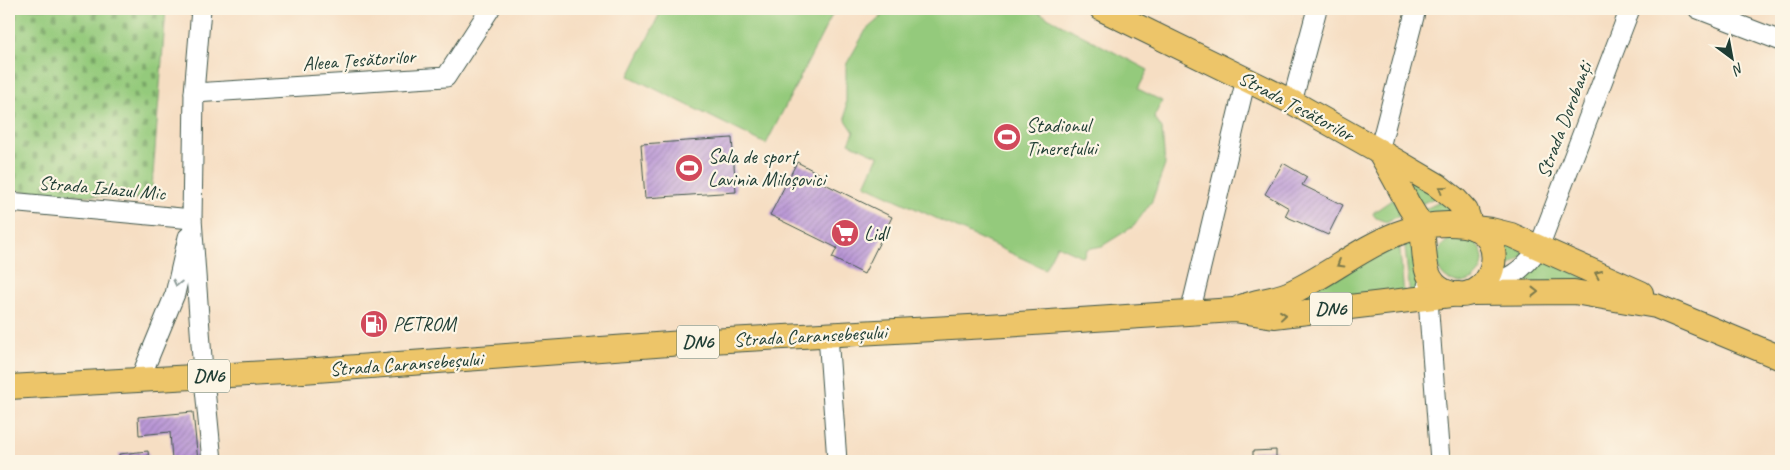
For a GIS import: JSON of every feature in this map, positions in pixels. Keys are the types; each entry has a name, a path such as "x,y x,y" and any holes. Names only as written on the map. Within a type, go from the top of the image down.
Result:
{"main road":[{"name":"Strada Țesătorilor","path":"1102,9 1292,102 1379,151 1436,185 1456,200 1466,211 1466,226"},
{"path":"1379,151 1420,226 1425,261 1428,274 1433,283 1450,293 1469,292 1491,275 1494,256 1488,239 1482,232 1466,226 1442,229 1427,245 1425,261"},
{"name":"DN6","path":"1234,310 1254,301 1287,294 1382,239 1420,226 1466,226 1511,235 1640,293 1656,306 1781,358"},
{"name":"Strada Caransebeșului","path":"9,387 409,364 710,341 1234,310 1274,316 1469,292 1574,292 1656,306"}],"street":[{"path":"201,9 194,93 192,219 212,461"},
{"name":"Aleea Țesătorilor","path":"194,93 446,77 490,9"},
{"path":"1292,102 1316,9"},
{"path":"1379,151 1416,9"},
{"name":"Strada Dorobanți","path":"1469,292 1499,283 1530,261 1539,247 1630,9"},
{"path":"1698,9 1781,41"},
{"path":"1190,313 1246,79"},
{"name":"Strada Izlazul Mic","path":"9,202 192,219"},
{"path":"140,379 175,294 192,219"},
{"path":"1425,261 1440,461"},
{"path":"828,335 837,461"}],"green space":[{"path":"9,9 166,9 151,200 9,190"},
{"path":"662,9 835,9 766,144 629,76"},
{"name":"Stadionul Tineretului","path":"890,9 1032,9 1148,70 1138,89 1162,101 1154,117 1162,129 1165,165 1152,201 1134,226 1102,246 1087,249 1083,257 1057,245 1045,269 865,185 878,156 849,143 854,132 846,120 846,65 866,30"},
{"path":"1392,166 1438,196 1415,207"},
{"path":"1393,199 1404,213 1386,222 1376,218 1373,214 1374,212"},
{"path":"1444,200 1453,212 1427,216 1419,212"},
{"path":"1411,236 1422,291 1410,295 1404,238"},
{"path":"1460,237 1473,241 1479,247 1483,260 1479,273 1473,279 1460,283 1447,279 1441,273 1437,260 1441,247 1447,241"},
{"path":"1399,241 1404,295 1283,305"},
{"path":"1503,242 1525,252 1521,258 1501,271"},
{"path":"1539,258 1591,280 1589,286 1510,281"}],"building":[{"name":"Sala de sport Lavinia Miloșovici","path":"732,138 736,192 645,198 641,144"},
{"name":"Lidl","path":"797,162 822,175 819,181 892,217 864,274 832,258 837,248 770,215"},
{"path":"1283,163 1307,177 1302,185 1343,205 1328,235 1285,216 1289,208 1265,194"},
{"path":"193,412 198,461 172,461 170,432 139,435 138,417"},
{"path":"1276,450 1276,461 1253,461 1253,451"},
{"path":"148,451 149,461 119,461 119,454"}],"place":[{"name":"Stadionul Tineretului","path":"1007,137"},
{"name":"Sala de sport Lavinia Miloșovici","path":"689,168"},
{"name":"Lidl","path":"845,233"},
{"name":"PETROM","path":"374,324"}]}
